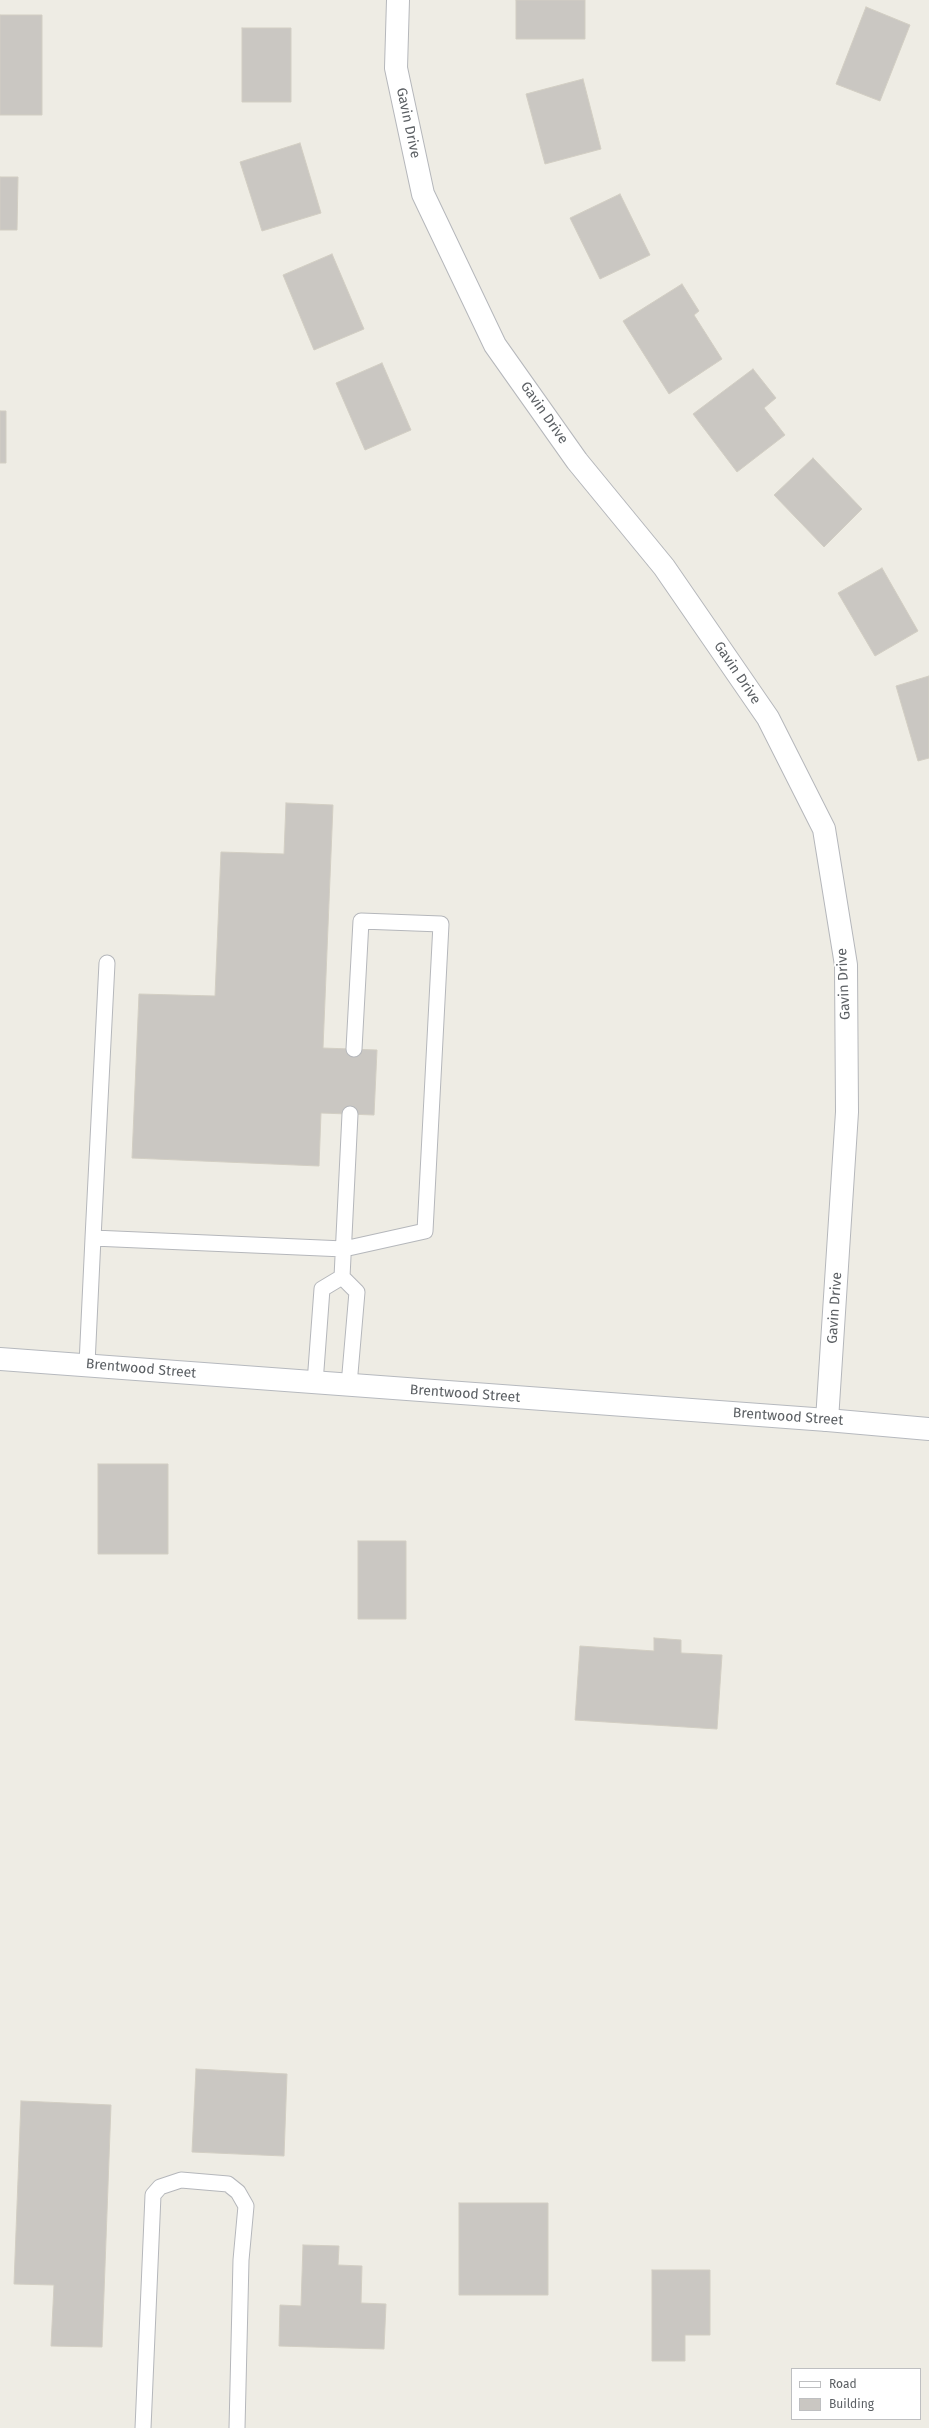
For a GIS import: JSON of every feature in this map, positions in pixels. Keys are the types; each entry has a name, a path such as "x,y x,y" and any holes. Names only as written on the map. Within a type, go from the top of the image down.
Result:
{"street":[{"name":"Gavin Drive","path":"398,0 396,68 423,194 495,345 577,461 664,567 768,718 824,829 846,965 847,1105 827,1420"},
{"name":"Brentwood Street","path":"0,1359 87,1364 315,1383 827,1420 929,1429"}],"lane":[{"path":"93,1238 344,1249 425,1231 441,924 360,921 354,1049"},
{"path":"87,1364 107,963"},
{"path":"349,1385 357,1292 342,1277 350,1114"},
{"path":"315,1383 322,1289 342,1277"},
{"path":"143,2428 153,2195 160,2187 181,2180 228,2184 238,2192 246,2206 242,2260 237,2428"}],"building":[{"path":"516,0 585,0 585,39 516,39"},
{"path":"866,7 910,25 880,101 836,84"},
{"path":"0,15 42,15 42,115 0,115"},
{"path":"242,28 291,28 291,102 242,102"},
{"path":"583,79 601,149 545,164 526,94"},
{"path":"300,143 321,213 262,231 240,162"},
{"path":"0,177 18,177 17,230 0,230"},
{"path":"620,194 650,255 600,279 570,218"},
{"path":"332,254 364,329 314,350 283,275"},
{"path":"682,284 699,311 694,315 722,359 669,394 623,321"},
{"path":"382,363 411,430 365,450 336,383"},
{"path":"753,369 776,398 764,408 785,435 737,472 693,414"},
{"path":"0,411 6,411 6,463 0,463"},
{"path":"813,458 862,509 824,547 774,495"},
{"path":"882,568 918,631 875,656 838,593"},
{"path":"929,676 929,758 918,761 896,686"},
{"path":"286,803 333,805 323,1048 377,1050 374,1115 321,1113 319,1166 132,1158 139,994 215,996 221,852 284,854"},
{"path":"98,1464 168,1464 168,1554 98,1554"},
{"path":"358,1541 406,1541 406,1619 358,1619"},
{"path":"654,1638 681,1640 681,1653 722,1655 717,1729 575,1720 580,1646 654,1651"},
{"path":"196,2069 287,2074 284,2156 192,2152"},
{"path":"21,2101 111,2105 102,2347 51,2346 54,2285 14,2284"},
{"path":"459,2203 548,2203 548,2295 459,2295"},
{"path":"303,2245 339,2246 338,2265 362,2266 361,2303 386,2304 384,2349 279,2346 280,2305 301,2306"},
{"path":"652,2270 710,2270 710,2335 685,2335 685,2361 652,2361"}]}
